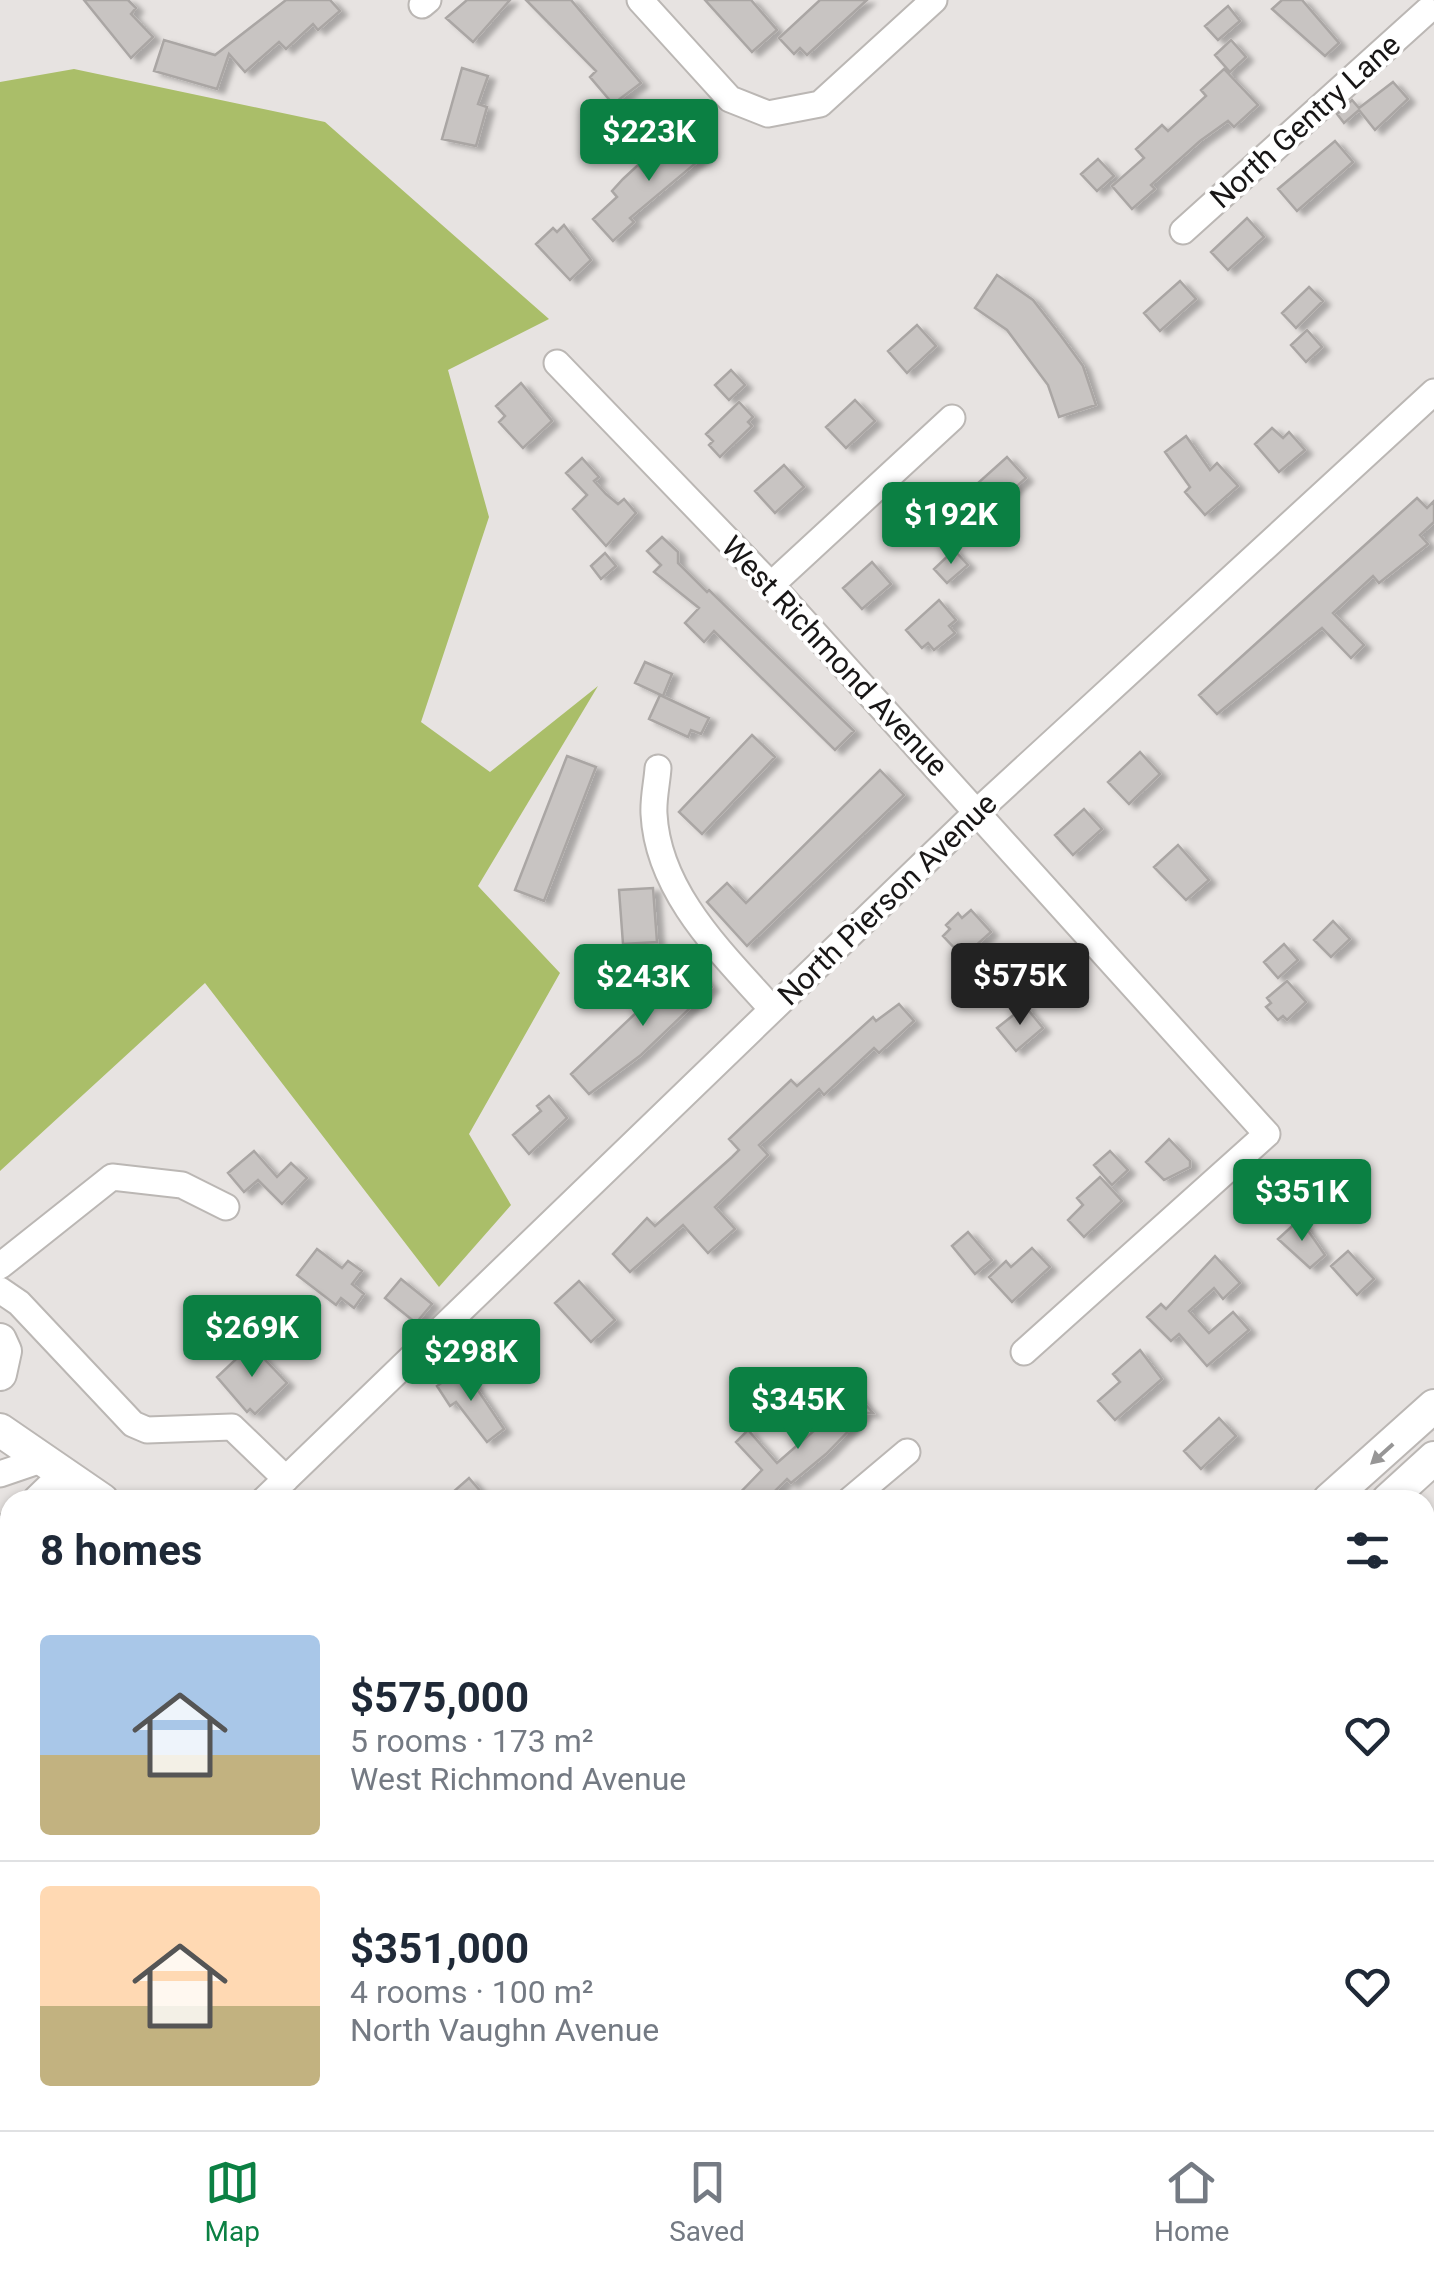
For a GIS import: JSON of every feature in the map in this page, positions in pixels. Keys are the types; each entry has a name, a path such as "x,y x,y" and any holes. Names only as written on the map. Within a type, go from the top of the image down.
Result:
{"main road":[{"path":"0,1340 5,1351 0,1374"},
{"path":"1340,1490 1434,1406"},
{"path":"0,1430 88,1490"},
{"path":"1399,1490 1434,1458"}],"street":[{"path":"640,0 730,99 768,114 820,104 934,0"},
{"name":"North Gentry Lane","path":"1183,231 1426,10"},
{"name":"West Richmond Avenue","path":"556,362 771,585 1267,1134 1024,1352"},
{"name":"North Pierson Avenue","path":"274,1490 978,811 1434,392"},
{"path":"771,585 952,418"},
{"path":"658,768 654,815 666,866 698,926 772,1009"},
{"path":"0,1266 112,1177 182,1185 226,1207"},
{"path":"0,1290 19,1303 134,1424 147,1430 232,1428 286,1479"},
{"path":"862,1490 906,1452"},
{"path":"0,1474 53,1466"},
{"path":"40,1490 53,1466"}],"green space":[{"path":"74,69 325,122 549,319 448,370 489,517 421,722 490,772 598,686 478,886 560,973 469,1134 511,1205 439,1287 205,983 0,1171 0,82"}],"building":[{"path":"84,0 128,0 136,8 131,14 153,37 131,58"},
{"path":"286,0 330,0 340,11 318,30 313,24 286,49 279,42 245,72 229,54 217,89 154,71 164,40 215,55"},
{"path":"467,0 510,0 473,42 446,18"},
{"path":"526,0 571,0 641,83 613,104 590,77 596,71"},
{"path":"705,0 751,0 777,30 752,52"},
{"path":"820,0 867,0 807,55 800,48 794,54 779,38"},
{"path":"1282,0 1302,0 1339,43 1325,56 1272,9"},
{"path":"1228,6 1240,21 1218,40 1205,26"},
{"path":"1231,40 1246,57 1230,72 1215,55"},
{"path":"462,68 488,76 478,104 487,107 476,146 442,139"},
{"path":"1224,69 1258,105 1234,127 1228,121 1200,141 1151,185 1155,189 1132,209 1112,186 1144,158 1136,149 1162,125 1168,131 1206,96 1201,90"},
{"path":"1393,82 1408,99 1375,130 1359,110 1344,123 1337,114 1352,100 1359,108"},
{"path":"683,132 690,139 693,135 709,152 630,218 634,222 613,241 593,219 617,197 612,191 623,179 638,165 644,172"},
{"path":"1335,141 1353,162 1297,211 1278,189"},
{"path":"1098,159 1114,176 1097,191 1081,174"},
{"path":"1247,218 1264,237 1228,270 1211,252"},
{"path":"564,225 591,260 570,280 536,244 553,228 557,232"},
{"path":"997,275 1033,300 1061,336 1083,366 1096,405 1059,417 1048,385 1007,330 975,308"},
{"path":"1180,281 1196,299 1160,331 1144,313"},
{"path":"1309,287 1323,301 1296,328 1282,313"},
{"path":"917,325 936,346 907,373 888,351"},
{"path":"1307,330 1322,347 1306,362 1291,345"},
{"path":"731,370 745,385 729,400 715,385"},
{"path":"521,383 552,421 523,448 499,422 505,416 496,406"},
{"path":"855,400 875,421 846,448 826,427"},
{"path":"739,402 753,417 748,422 752,426 720,457 709,445 713,441 706,434"},
{"path":"1272,428 1283,438 1289,432 1305,450 1279,472 1255,444"},
{"path":"1186,436 1210,470 1217,463 1238,486 1205,515 1185,492 1190,487 1165,452"},
{"path":"1007,457 1026,478 997,504 978,483"},
{"path":"582,458 599,477 594,481 606,494 618,504 624,499 636,513 606,546 573,509 587,495 566,473"},
{"path":"784,465 804,487 775,513 755,491"},
{"path":"944,496 964,517 935,543 915,522"},
{"path":"1417,498 1427,508 1434,501 1434,522 1420,535 1428,544 1379,583 1373,576 1333,613 1364,645 1351,658 1322,628 1217,714 1199,695"},
{"path":"662,537 678,552 678,563 854,731 835,750 714,631 704,642 685,623 699,608 654,572 661,565 647,551"},
{"path":"954,550 968,565 947,583 934,569"},
{"path":"605,553 616,566 601,579 591,566"},
{"path":"872,562 891,584 862,609 843,588"},
{"path":"939,600 956,620 949,626 955,633 934,650 928,643 922,648 906,630"},
{"path":"645,662 672,674 663,696 635,683"},
{"path":"660,695 709,718 701,734 691,730 688,737 649,719"},
{"path":"752,735 775,757 702,834 679,812"},
{"path":"1140,752 1160,774 1129,804 1108,782"},
{"path":"567,756 596,767 544,901 515,890"},
{"path":"880,770 904,795 747,946 707,902 727,883 746,903"},
{"path":"1084,809 1102,829 1073,855 1055,835"},
{"path":"1178,845 1209,880 1186,900 1154,867"},
{"path":"653,888 657,942 623,944 619,890"},
{"path":"971,910 991,932 963,957 943,936 950,929 946,925 958,913 962,918"},
{"path":"1333,921 1350,939 1331,957 1314,940"},
{"path":"1284,944 1298,960 1278,978 1264,962"},
{"path":"689,963 712,987 641,1055 589,1094 571,1074"},
{"path":"1287,981 1306,1002 1287,1020 1283,1016 1278,1020 1266,1007 1271,1003 1267,998"},
{"path":"899,1004 914,1021 879,1053 874,1048 824,1095 819,1089 759,1145 768,1155 715,1207 735,1229 708,1253 683,1225 630,1272 613,1254 647,1218 655,1226 732,1157 739,1150 729,1139 791,1080 797,1086 873,1017 876,1021"},
{"path":"1025,1006 1043,1028 1016,1051 997,1028"},
{"path":"549,1096 567,1118 529,1154 513,1135 541,1111 537,1106"},
{"path":"1169,1139 1190,1161 1190,1167 1164,1180 1146,1162"},
{"path":"254,1151 277,1177 291,1163 307,1178 282,1204 258,1180 244,1192 228,1173"},
{"path":"1110,1151 1128,1170 1112,1185 1094,1165"},
{"path":"1100,1177 1122,1201 1084,1237 1068,1220 1083,1205 1077,1198"},
{"path":"1300,1219 1325,1255 1310,1268 1278,1239"},
{"path":"968,1232 992,1260 975,1274 952,1246"},
{"path":"1032,1248 1050,1267 1012,1302 989,1277 1006,1261 1011,1267"},
{"path":"317,1249 342,1268 348,1261 362,1271 352,1284 364,1294 354,1308 341,1298 336,1305 297,1275"},
{"path":"1348,1251 1374,1279 1357,1295 1331,1266"},
{"path":"1215,1256 1240,1283 1223,1299 1214,1288 1189,1311 1209,1333 1233,1312 1249,1330 1207,1366 1179,1334 1171,1341 1147,1317 1161,1304 1166,1309"},
{"path":"401,1279 432,1304 416,1323 385,1298"},
{"path":"579,1281 615,1320 591,1342 555,1303"},
{"path":"251,1345 287,1383 255,1414 250,1409 247,1412 217,1377"},
{"path":"1140,1350 1162,1379 1115,1420 1098,1401 1120,1382 1113,1374"},
{"path":"463,1368 504,1429 487,1442 456,1402 450,1406 437,1386"},
{"path":"856,1394 873,1413 866,1413 826,1454 791,1483 787,1479 776,1490 743,1490 762,1470 736,1442 748,1430 777,1463"},
{"path":"1219,1418 1236,1436 1201,1469 1184,1451"},
{"path":"469,1478 479,1490 455,1490"}]}
